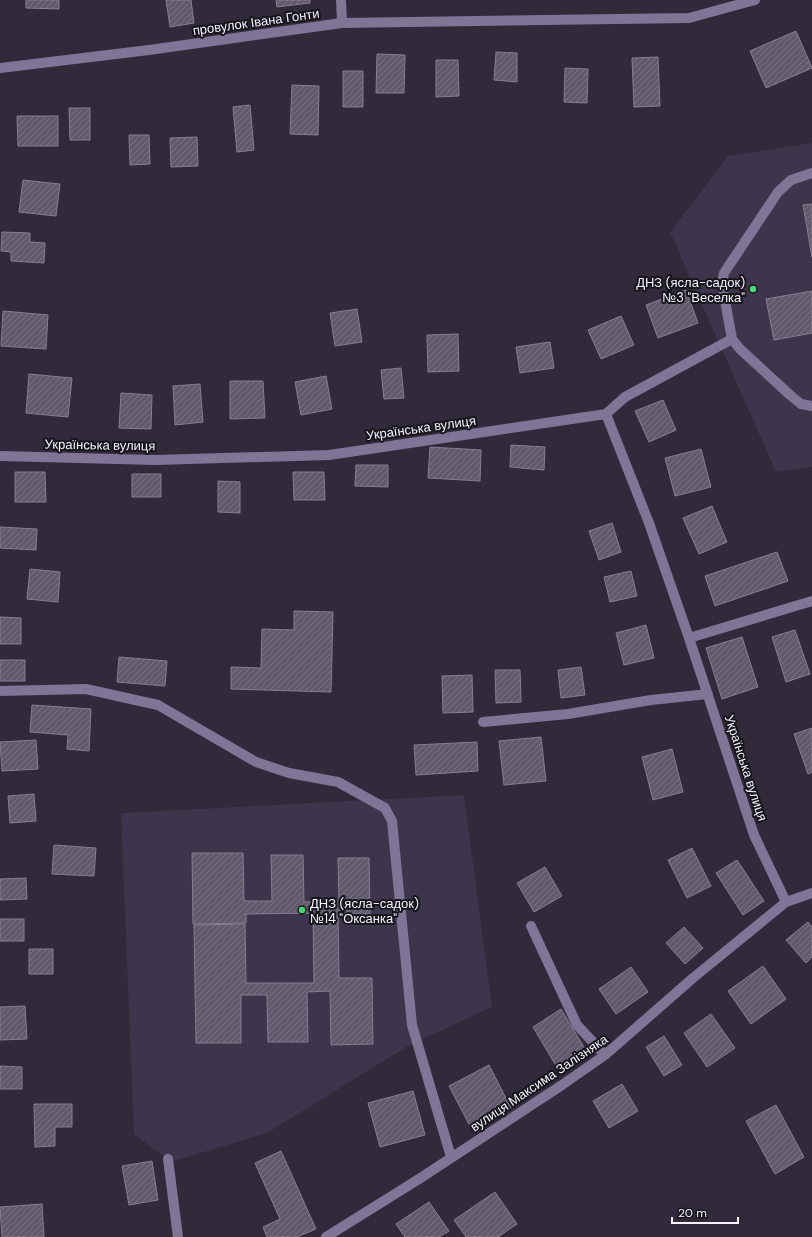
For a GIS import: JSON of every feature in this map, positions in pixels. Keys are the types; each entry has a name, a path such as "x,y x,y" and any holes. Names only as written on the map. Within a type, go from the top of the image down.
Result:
{"street":[{"path":"341,0 342,23"},
{"name":"провулок Івана Гонти","path":"0,68 149,50 342,23 690,18 755,0"},
{"path":"812,173 792,180 778,192 724,273 722,284 732,339 740,349 790,395 801,404 812,406"},
{"path":"606,414 625,397 732,339"},
{"name":"Українська вулиця","path":"0,456 156,460 329,455 606,414 649,523 708,694 754,835 786,902"},
{"path":"689,638 812,601"},
{"path":"0,692 86,689 158,705 256,762 289,773 338,782 385,808 392,821 412,1024 451,1157"},
{"path":"483,722 568,714 651,700 708,694"},
{"name":"вулиця Максима Залізняка","path":"326,1237 562,1085 605,1055 693,978 786,902 812,893"},
{"path":"531,926 577,1024 605,1055"},
{"path":"168,1159 178,1237"}],"shaded area":[{"name":"ДНЗ (ясла-садок) №3 \"Веселка\"","path":"812,143 812,467 776,472 670,232 728,156"},
{"name":"ДНЗ (ясла-садок) №14 \"Оксанка\"","path":"464,795 492,1007 408,1046 267,1133 171,1162 134,1134 121,813"}],"building":[{"path":"26,0 59,0 59,9 26,8"},
{"path":"166,0 191,0 194,23 170,27"},
{"path":"276,0 310,0 310,3 277,7"},
{"path":"796,31 812,68 766,88 750,51"},
{"path":"496,52 517,53 517,82 494,80"},
{"path":"377,54 405,55 404,93 376,93"},
{"path":"658,57 660,106 634,107 632,58"},
{"path":"436,60 458,60 459,96 436,97"},
{"path":"565,68 588,69 587,103 564,102"},
{"path":"343,71 363,71 363,107 343,107"},
{"path":"292,85 319,86 318,135 290,134"},
{"path":"250,105 254,150 237,152 233,107"},
{"path":"69,108 90,108 90,140 70,140"},
{"path":"17,116 58,116 58,146 18,146"},
{"path":"129,135 149,135 150,164 130,165"},
{"path":"197,137 198,166 171,167 170,138"},
{"path":"23,180 60,184 56,216 19,212"},
{"path":"812,204 812,257 803,205"},
{"path":"2,232 30,233 30,242 45,243 44,263 11,261 11,252 1,251"},
{"path":"686,290 698,323 658,338 646,305"},
{"path":"812,291 812,333 774,340 766,299"},
{"path":"357,309 362,342 335,346 330,313"},
{"path":"3,311 48,315 46,349 1,346"},
{"path":"621,316 634,345 601,359 588,330"},
{"path":"458,334 459,371 428,372 427,335"},
{"path":"550,342 554,368 520,373 516,347"},
{"path":"401,368 404,398 384,399 381,370"},
{"path":"29,374 72,378 68,417 26,413"},
{"path":"326,376 332,409 301,415 295,382"},
{"path":"230,381 263,381 265,418 230,419"},
{"path":"200,384 203,422 175,425 173,386"},
{"path":"121,393 152,395 151,429 119,428"},
{"path":"663,400 676,430 649,442 635,411"},
{"path":"511,445 545,447 544,470 510,467"},
{"path":"430,447 481,450 480,481 428,478"},
{"path":"701,449 711,487 675,496 665,458"},
{"path":"356,465 388,465 388,487 355,486"},
{"path":"15,472 45,472 46,502 15,502"},
{"path":"293,472 324,472 325,500 294,500"},
{"path":"132,474 161,474 161,497 132,497"},
{"path":"218,481 240,482 240,513 218,512"},
{"path":"712,506 727,542 699,554 683,518"},
{"path":"612,523 621,552 599,560 589,531"},
{"path":"0,527 37,529 36,550 0,548"},
{"path":"777,552 788,581 715,606 705,576"},
{"path":"30,569 60,572 58,602 27,599"},
{"path":"631,571 637,596 610,602 604,577"},
{"path":"294,611 333,612 331,692 231,689 231,667 261,668 262,629 294,630"},
{"path":"0,617 21,618 21,644 0,644"},
{"path":"646,625 654,658 624,665 616,633"},
{"path":"795,630 810,674 786,682 772,637"},
{"path":"742,637 758,687 722,699 706,648"},
{"path":"119,657 167,661 165,686 117,682"},
{"path":"0,660 25,660 25,681 0,681"},
{"path":"581,667 585,695 561,698 558,670"},
{"path":"495,670 520,670 521,702 496,703"},
{"path":"472,675 473,712 443,713 442,676"},
{"path":"32,705 91,709 89,751 67,749 68,735 30,732"},
{"path":"812,728 812,772 808,774 794,734"},
{"path":"541,737 546,781 504,785 499,741"},
{"path":"36,740 38,769 2,771 0,742"},
{"path":"477,742 478,771 416,775 414,745"},
{"path":"672,749 683,792 653,800 642,757"},
{"path":"34,794 36,821 10,823 8,796"},
{"path":"54,845 96,848 94,876 52,874"},
{"path":"692,848 711,886 687,898 668,860"},
{"path":"192,853 243,853 244,901 272,901 271,855 303,855 304,902 339,901 338,858 369,858 370,914 338,914 339,978 372,978 373,1044 331,1045 330,991 307,992 308,1042 268,1042 267,995 241,995 241,1043 196,1043 194,925 245,924 246,983 314,983 313,913 246,914 246,923 193,924"},
{"path":"737,860 764,901 743,915 716,873"},
{"path":"545,867 562,896 534,912 517,883"},
{"path":"26,878 27,899 0,900 0,879"},
{"path":"0,919 24,919 24,941 0,941"},
{"path":"808,922 812,927 812,957 806,963 786,940"},
{"path":"684,927 703,948 685,964 666,943"},
{"path":"29,949 53,949 53,974 29,974"},
{"path":"763,966 786,999 751,1024 728,991"},
{"path":"631,967 648,992 616,1014 599,989"},
{"path":"25,1006 27,1039 0,1040 0,1007"},
{"path":"561,1009 587,1052 558,1069 533,1027"},
{"path":"711,1014 735,1048 707,1067 684,1033"},
{"path":"664,1036 682,1065 664,1076 646,1047"},
{"path":"489,1065 511,1108 471,1128 449,1086"},
{"path":"0,1066 22,1067 22,1089 0,1089"},
{"path":"622,1084 638,1111 609,1128 593,1101"},
{"path":"413,1091 425,1135 380,1147 368,1103"},
{"path":"34,1104 72,1104 72,1127 55,1127 55,1146 35,1147"},
{"path":"776,1105 804,1157 775,1174 746,1121"},
{"path":"281,1151 316,1229 297,1237 267,1237 263,1227 280,1219 255,1163"},
{"path":"152,1161 158,1200 129,1205 122,1166"},
{"path":"495,1192 517,1224 498,1237 466,1237 454,1220"},
{"path":"429,1202 449,1231 439,1237 405,1237 396,1224"},
{"path":"42,1204 44,1237 2,1237 0,1207"}],"place":[{"name":"ДНЗ (ясла-садок) №3 \"Веселка\"","path":"753,289"},
{"name":"ДНЗ (ясла-садок) №14 \"Оксанка\"","path":"302,910"}]}
